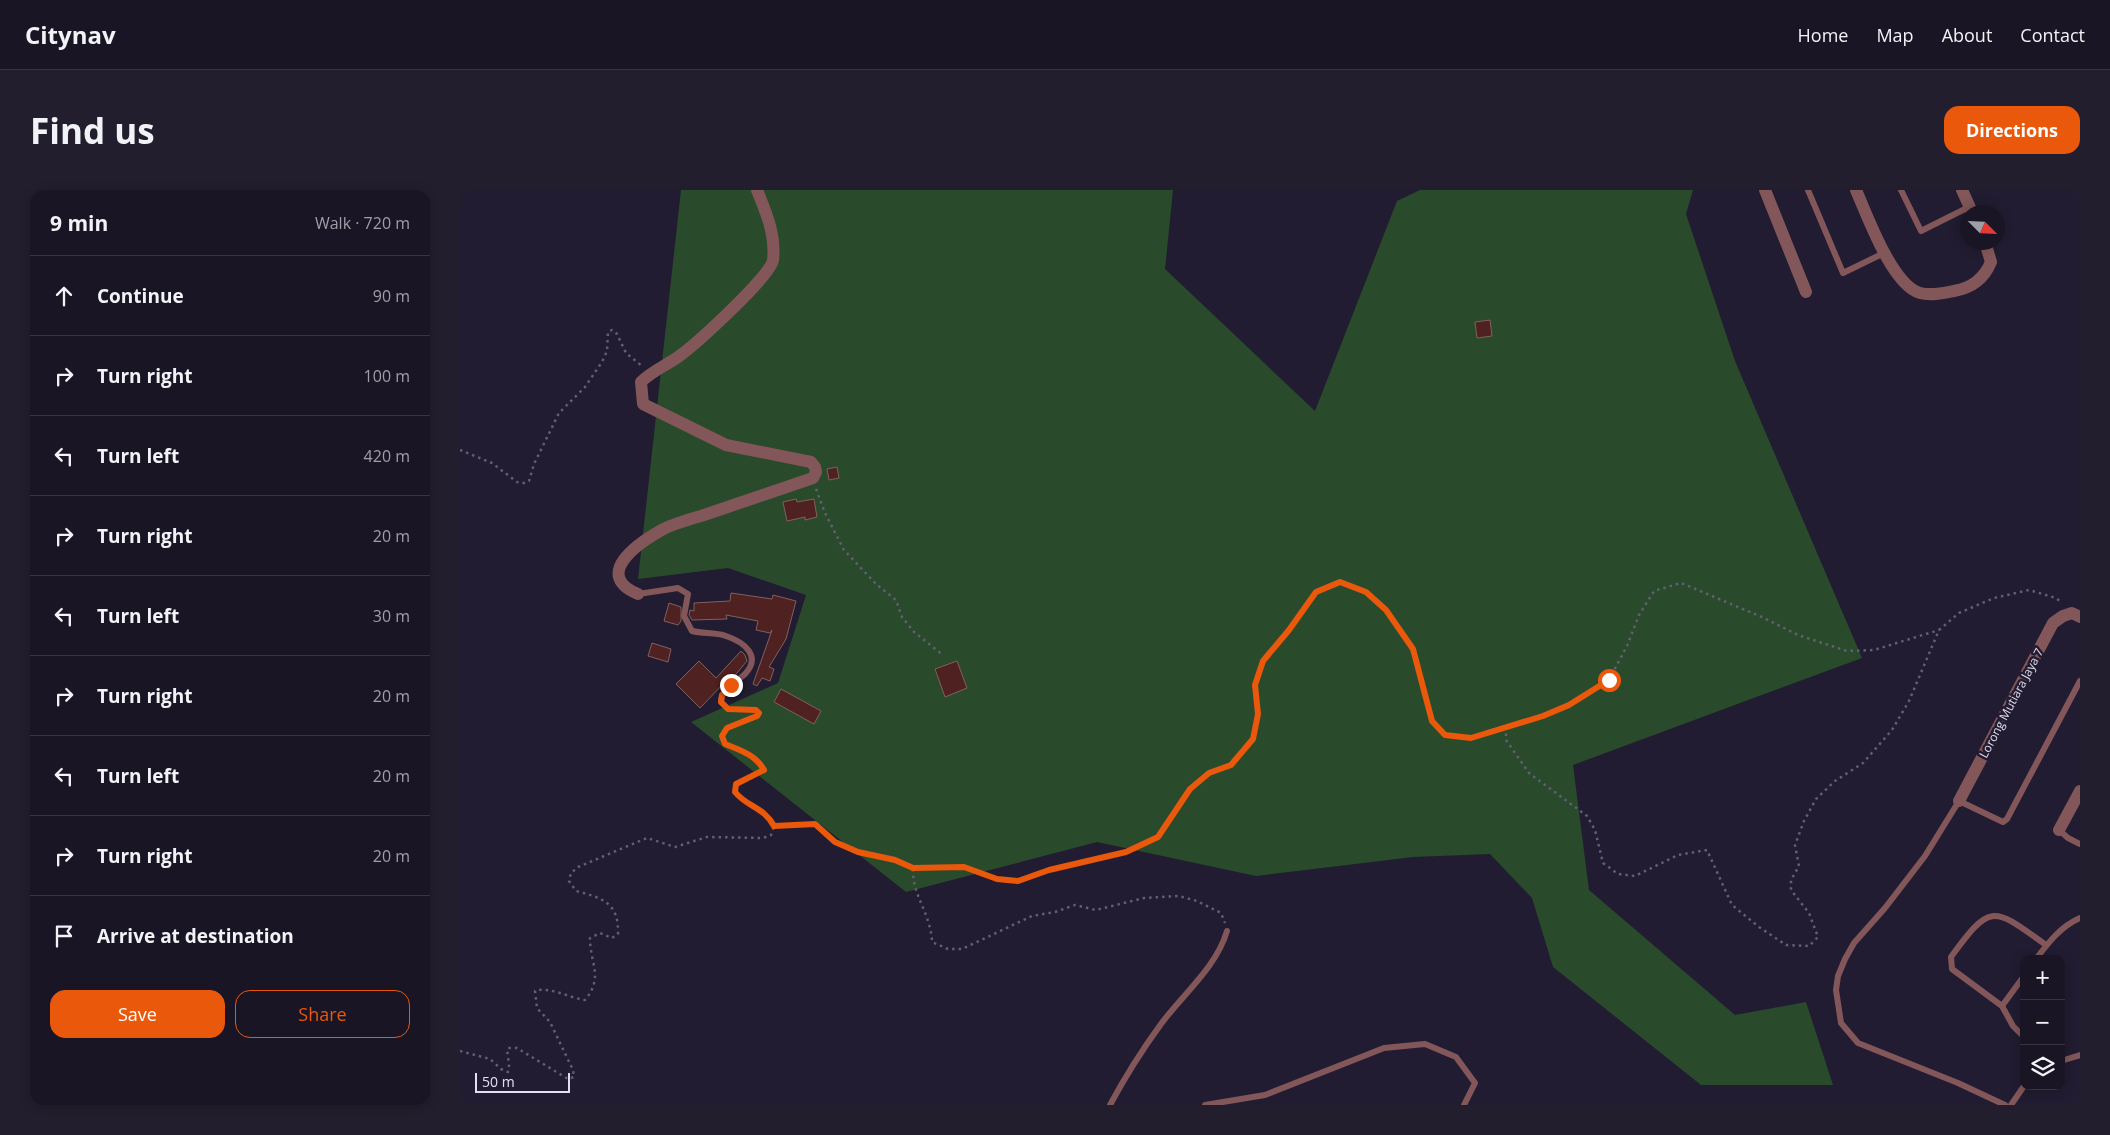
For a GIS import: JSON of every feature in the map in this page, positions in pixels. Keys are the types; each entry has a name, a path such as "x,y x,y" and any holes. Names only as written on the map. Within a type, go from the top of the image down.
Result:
{"street":[{"path":"638,594 628,590 619,580 619,565 627,554 661,530 813,478 816,472 811,462 726,445 642,404 641,382 652,372 686,350 760,282 773,262 773,233 758,190"},
{"path":"1765,190 1806,292"},
{"path":"1856,190 1884,253 1910,286 1919,293 1937,294 1969,288 1986,274 1991,262 1987,250"},
{"path":"1962,190 1968,205"},
{"name":"Lorong Mutiara Jaya 7","path":"1959,801 2054,623 2076,615"},
{"path":"2059,830 2080,791"}],"lane":[{"path":"1808,190 1844,273 1884,253"},
{"path":"1902,190 1921,231 1960,214"},
{"path":"638,594 678,588 688,594 684,616 692,631 705,635 727,636 749,648 753,655 751,664 745,674 722,695 721,702 728,709"},
{"path":"2005,1105 1958,1083 1858,1043 1841,1023 1836,990 1838,976 1854,943 1885,908 1925,856 1959,801 1995,820 2003,822 2008,819 2080,681"},
{"path":"2059,830 2068,838 2080,844"},
{"path":"2020,1033 2013,1026 2002,1006 1952,969 1950,957 1974,925 1984,917 1994,916 2011,920 2046,945"},
{"path":"2039,955 2046,945 2070,922 2080,918"},
{"path":"1110,1105 1126,1074 1161,1023 1222,948 1227,932"},
{"path":"2002,1006 2020,981"},
{"path":"1205,1105 1265,1096 1384,1048 1425,1044 1456,1057 1475,1083 1464,1105"},
{"path":"2065,1060 2080,1055"},
{"path":"2010,1105 2021,1090"}],"path":[{"path":"460,450 492,463 517,482 524,483 531,477 534,464 559,413 585,387 602,362 607,351 608,332 612,330 617,334 626,353 652,372"},
{"path":"813,478 825,513 844,550 877,585 896,600 902,616 914,632 944,655"},
{"path":"774,826 815,824 835,842 858,852 895,860 913,868 964,867 997,879 1018,881 1049,870 1126,852 1158,837 1190,789 1209,773 1231,765 1253,739 1258,714 1255,685 1263,661 1289,630 1316,592 1340,582 1366,592 1386,610 1413,649 1432,721 1445,735 1471,738 1543,716 1569,705 1609,680 1627,646 1639,615 1654,591 1681,582 1762,617 1798,635 1847,652 1874,650 1939,630 1959,613 1994,598 2029,590 2056,598 2076,615"},
{"path":"1506,727 1506,740 1529,773 1587,816 1595,830 1603,863 1618,874 1635,876 1678,856 1707,850 1732,905 1759,927 1786,945 1809,946 1818,937 1808,914 1792,890 1791,885 1791,880 1799,866 1795,845 1804,821 1816,799 1835,782 1863,763 1892,730 1909,701 1939,630"},
{"path":"728,709 756,710 759,713 757,716 727,728 722,736 725,744 750,754 760,762 764,770 736,784 735,792 739,798 763,811 774,826"},
{"path":"460,1051 490,1059 500,1069 508,1072 511,1066 507,1054 508,1048 517,1048 568,1079 574,1077 573,1070 550,1022 537,1008 535,991 544,988 571,998 585,1000 593,991 597,972 590,950 590,938 600,933 612,938 618,934 618,918 609,904 597,897 576,891 569,881 570,873 578,866 647,838 675,847 706,837 763,838 771,835 774,826"},
{"path":"913,868 913,882 929,917 932,942 948,949 962,949 1032,916 1055,912 1075,905 1096,910 1144,898 1179,896 1197,901 1221,913 1227,932"}],"green space":[{"path":"681,190 1173,190 1165,269 1315,411 1397,201 1420,190 1693,190 1686,214 1735,361 1862,658 1573,765 1589,890 1735,1015 1806,1002 1833,1085 1701,1085 1553,967 1532,898 1490,854 1413,857 1256,876 1097,842 906,892 691,722 778,683 806,595 728,568 638,579"}],"building":[{"path":"1490,320 1492,336 1477,338 1475,322"},
{"path":"837,467 839,478 829,480 827,469"},
{"path":"796,499 797,502 814,499 817,517 805,520 805,517 787,521 783,502"},
{"path":"731,593 772,599 773,595 796,601 786,639 769,667 774,669 770,681 762,678 757,686 753,684 772,630 770,633 756,630 758,621 726,615 727,619 692,620 689,615 690,610 694,611 694,603 730,601"},
{"path":"669,603 681,607 681,621 678,625 664,621"},
{"path":"652,643 671,649 668,662 648,656"},
{"path":"741,651 747,661 732,679 725,682 700,708 676,684 699,661 716,678"},
{"path":"957,661 967,688 945,697 935,669"},
{"path":"781,689 821,711 814,724 774,702"}],"route":[{"path":"731,685 722,695 721,702 728,709 756,710 759,713 757,716 727,728 722,736 725,744 750,754 760,762 764,770 736,784 735,792 739,798 763,811 774,826 815,824 835,842 858,852 895,860 913,868 934,866 964,867 997,879 1018,881 1049,870 1126,852 1158,837 1190,789 1209,773 1231,765 1253,739 1258,714 1255,685 1263,661 1289,630 1316,592 1340,582 1366,592 1386,610 1413,649 1432,721 1445,735 1471,738 1543,716 1569,705 1609,680"}]}
